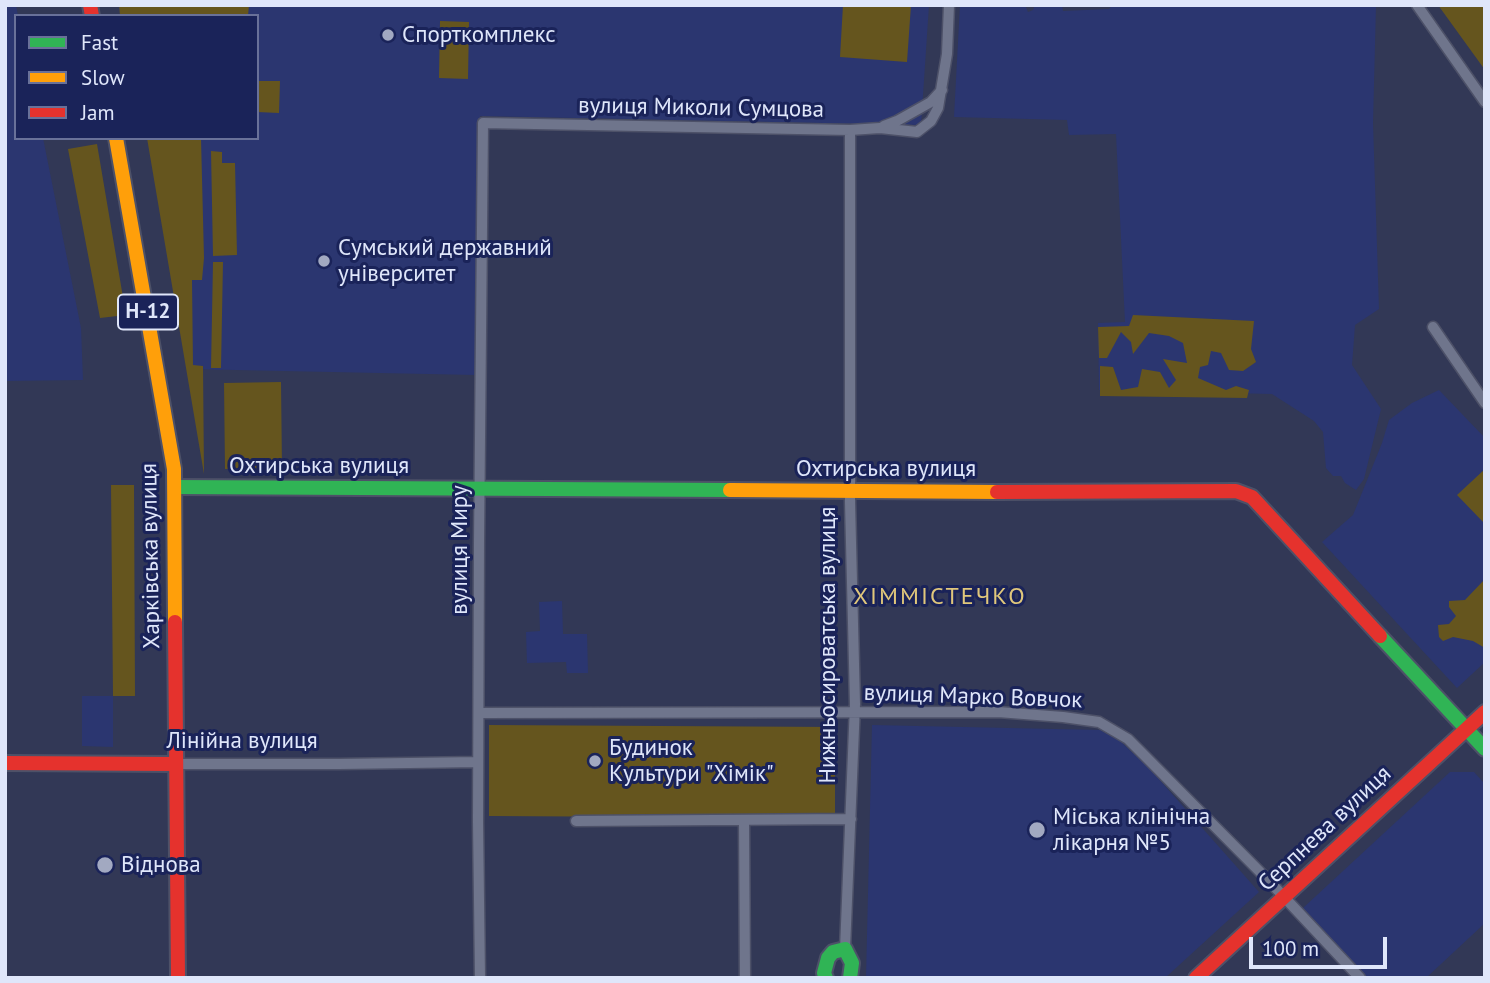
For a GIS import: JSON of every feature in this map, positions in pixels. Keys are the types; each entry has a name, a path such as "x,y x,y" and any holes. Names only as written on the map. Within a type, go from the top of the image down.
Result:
{"main road":[{"name":"Харківська вулиця","path":"116,140 174,468 178,978"},
{"name":"Охтирська вулиця","path":"175,487 850,492 1236,491 1252,497 1485,749"},
{"name":"Серпнева вулиця","path":"1196,978 1485,712"},
{"name":"Лінійна вулиця","path":"5,763 175,764"},
{"path":"826,978 824,972 828,958 833,952 845,949"},
{"name":"Нижньосироватська вулиця","path":"845,949 852,963 850,978"}],"street":[{"path":"880,128 931,102 943,90 948,5"},
{"path":"1417,5 1485,102"},
{"name":"вулиця Миколи Сумцова","path":"483,123 850,130 880,128 917,132 932,121 943,90"},
{"name":"вулиця Миру","path":"480,978 478,762 483,123"},
{"name":"Нижньосироватська вулиця","path":"845,949 855,711 850,492 850,130"},
{"path":"1433,327 1485,403"},
{"name":"вулиця Марко Вовчок","path":"479,713 998,712 1099,722 1135,746 1359,978"},
{"name":"Лінійна вулиця","path":"175,764 478,762"},
{"path":"576,821 851,819"},
{"path":"744,821 745,978"}],"shaded area":[{"path":"5,5 16,5 14,140 43,140 81,328 83,380 5,381"},
{"name":"Сумський державний університет","path":"119,5 929,5 921,125 480,116 476,375 187,369 150,140 259,140 259,14 120,14"},
{"path":"119,5 249,5 248,14 120,14"},
{"path":"843,5 911,5 907,62 840,57"},
{"path":"960,5 1025,5 1028,12 1033,10 1035,5 1062,5 1063,11 1109,9 1113,5 1376,5 1373,123 1379,309 1355,325 1352,365 1381,409 1364,479 1356,490 1345,483 1341,476 1333,476 1326,468 1323,432 1314,421 1272,394 1099,390 1098,323 1125,322 1116,134 1069,135 1067,120 954,117"},
{"path":"1438,5 1485,5 1485,70"},
{"path":"440,21 469,22 468,79 439,78"},
{"path":"259,81 280,81 279,113 259,112"},
{"path":"147,140 201,140 204,258 202,280 192,280 193,365 203,366 204,474"},
{"path":"97,144 126,315 100,318 68,149"},
{"path":"211,151 222,152 222,163 235,163 237,255 213,256"},
{"path":"213,262 223,262 221,368 211,368"},
{"path":"1133,315 1254,321 1251,349 1256,362 1243,371 1229,370 1221,353 1211,351 1208,365 1200,367 1198,378 1226,390 1236,386 1249,390 1247,398 1100,396 1100,366 1113,367 1121,390 1138,387 1142,369 1160,372 1169,388 1176,380 1163,359 1187,363 1183,343 1169,336 1149,333 1133,354 1131,342 1121,332 1107,358 1099,358 1098,327 1129,326"},
{"path":"281,382 282,468 225,469 224,383"},
{"path":"1439,390 1485,438 1485,662 1457,688 1322,542 1353,515 1389,420 1412,403"},
{"path":"1485,469 1485,524 1457,495"},
{"path":"111,485 134,485 135,696 113,696"},
{"path":"1485,579 1485,648 1473,641 1453,637 1443,641 1439,637 1438,625 1449,624 1456,616 1449,607 1449,601 1465,600"},
{"path":"562,601 563,634 587,634 588,673 567,673 566,662 527,663 526,632 540,631 539,602"},
{"path":"82,696 113,696 113,747 82,746"},
{"path":"489,725 835,727 835,818 489,816"},
{"name":"Міська клінічна лікарня №5","path":"872,725 1100,730 1120,741 1149,768 1259,892 1165,978 866,978"},
{"path":"1450,772 1474,772 1485,784 1485,923 1426,978 1368,978 1303,908"}],"traffic: fast":[{"path":"175,487 730,490"},
{"path":"1380,636 1485,749"},
{"path":"826,978 824,973 828,958 833,952 845,949 852,963 850,978"}],"traffic: slow":[{"path":"116,140 174,469 175,622"},
{"path":"730,490 997,492"}],"traffic: jam":[{"path":"90,5 92,14"},
{"path":"997,492 1236,491 1252,497 1380,636"},
{"path":"175,622 178,978"},
{"path":"1196,978 1485,712"},
{"path":"5,763 175,764"}],"place":[{"name":"Спорткомплекс","path":"388,35"},
{"name":"Сумський державний університет","path":"324,261"},
{"name":"Будинок Культури \"Хімік\"","path":"595,761"},
{"name":"Міська клінічна лікарня №5","path":"1037,830"},
{"name":"Віднова","path":"105,865"}],"district":[{"name":"ХІММІСТЕЧКО","path":"940,597"}]}
